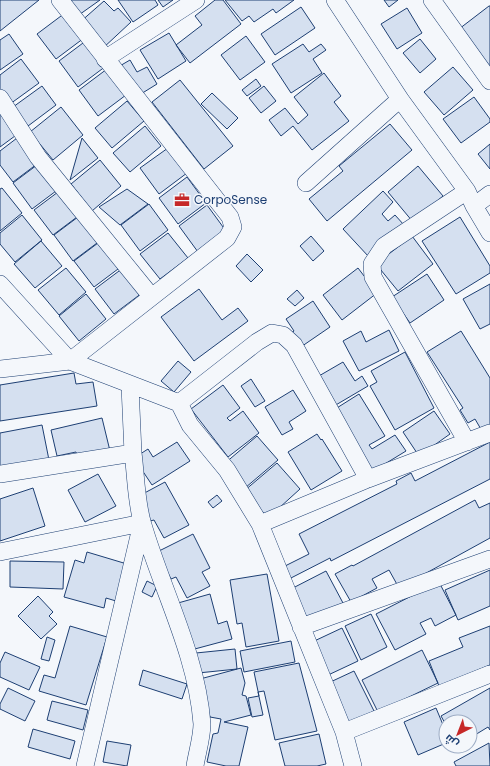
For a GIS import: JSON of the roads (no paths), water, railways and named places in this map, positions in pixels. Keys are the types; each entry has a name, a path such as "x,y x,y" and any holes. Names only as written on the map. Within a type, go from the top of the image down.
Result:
{"street":[{"path":"0,369 70,360 228,238 233,227 230,217 60,0"},
{"path":"105,59 196,0"},
{"path":"335,0 400,99 470,199 490,233"},
{"path":"432,0 490,81"},
{"path":"0,98 38,157 151,296"},
{"path":"306,183 400,99"},
{"path":"467,442 373,277 372,264 384,246 470,199 490,194"},
{"path":"0,284 70,360 130,386 178,404 190,425 227,470 260,524 344,732 354,766"},
{"path":"178,404 257,342 272,333 283,335 294,345 368,479"},
{"path":"130,386 133,453 142,523 156,567 173,609 194,677 202,725 195,766"},
{"path":"260,524 368,479 490,434"},
{"path":"0,474 133,453"},
{"path":"0,552 142,523"},
{"path":"85,766 142,523"},
{"path":"301,627 490,559"},
{"path":"344,732 490,674"}],"place":[{"name":"CorpoSense","path":"182,200"}]}
